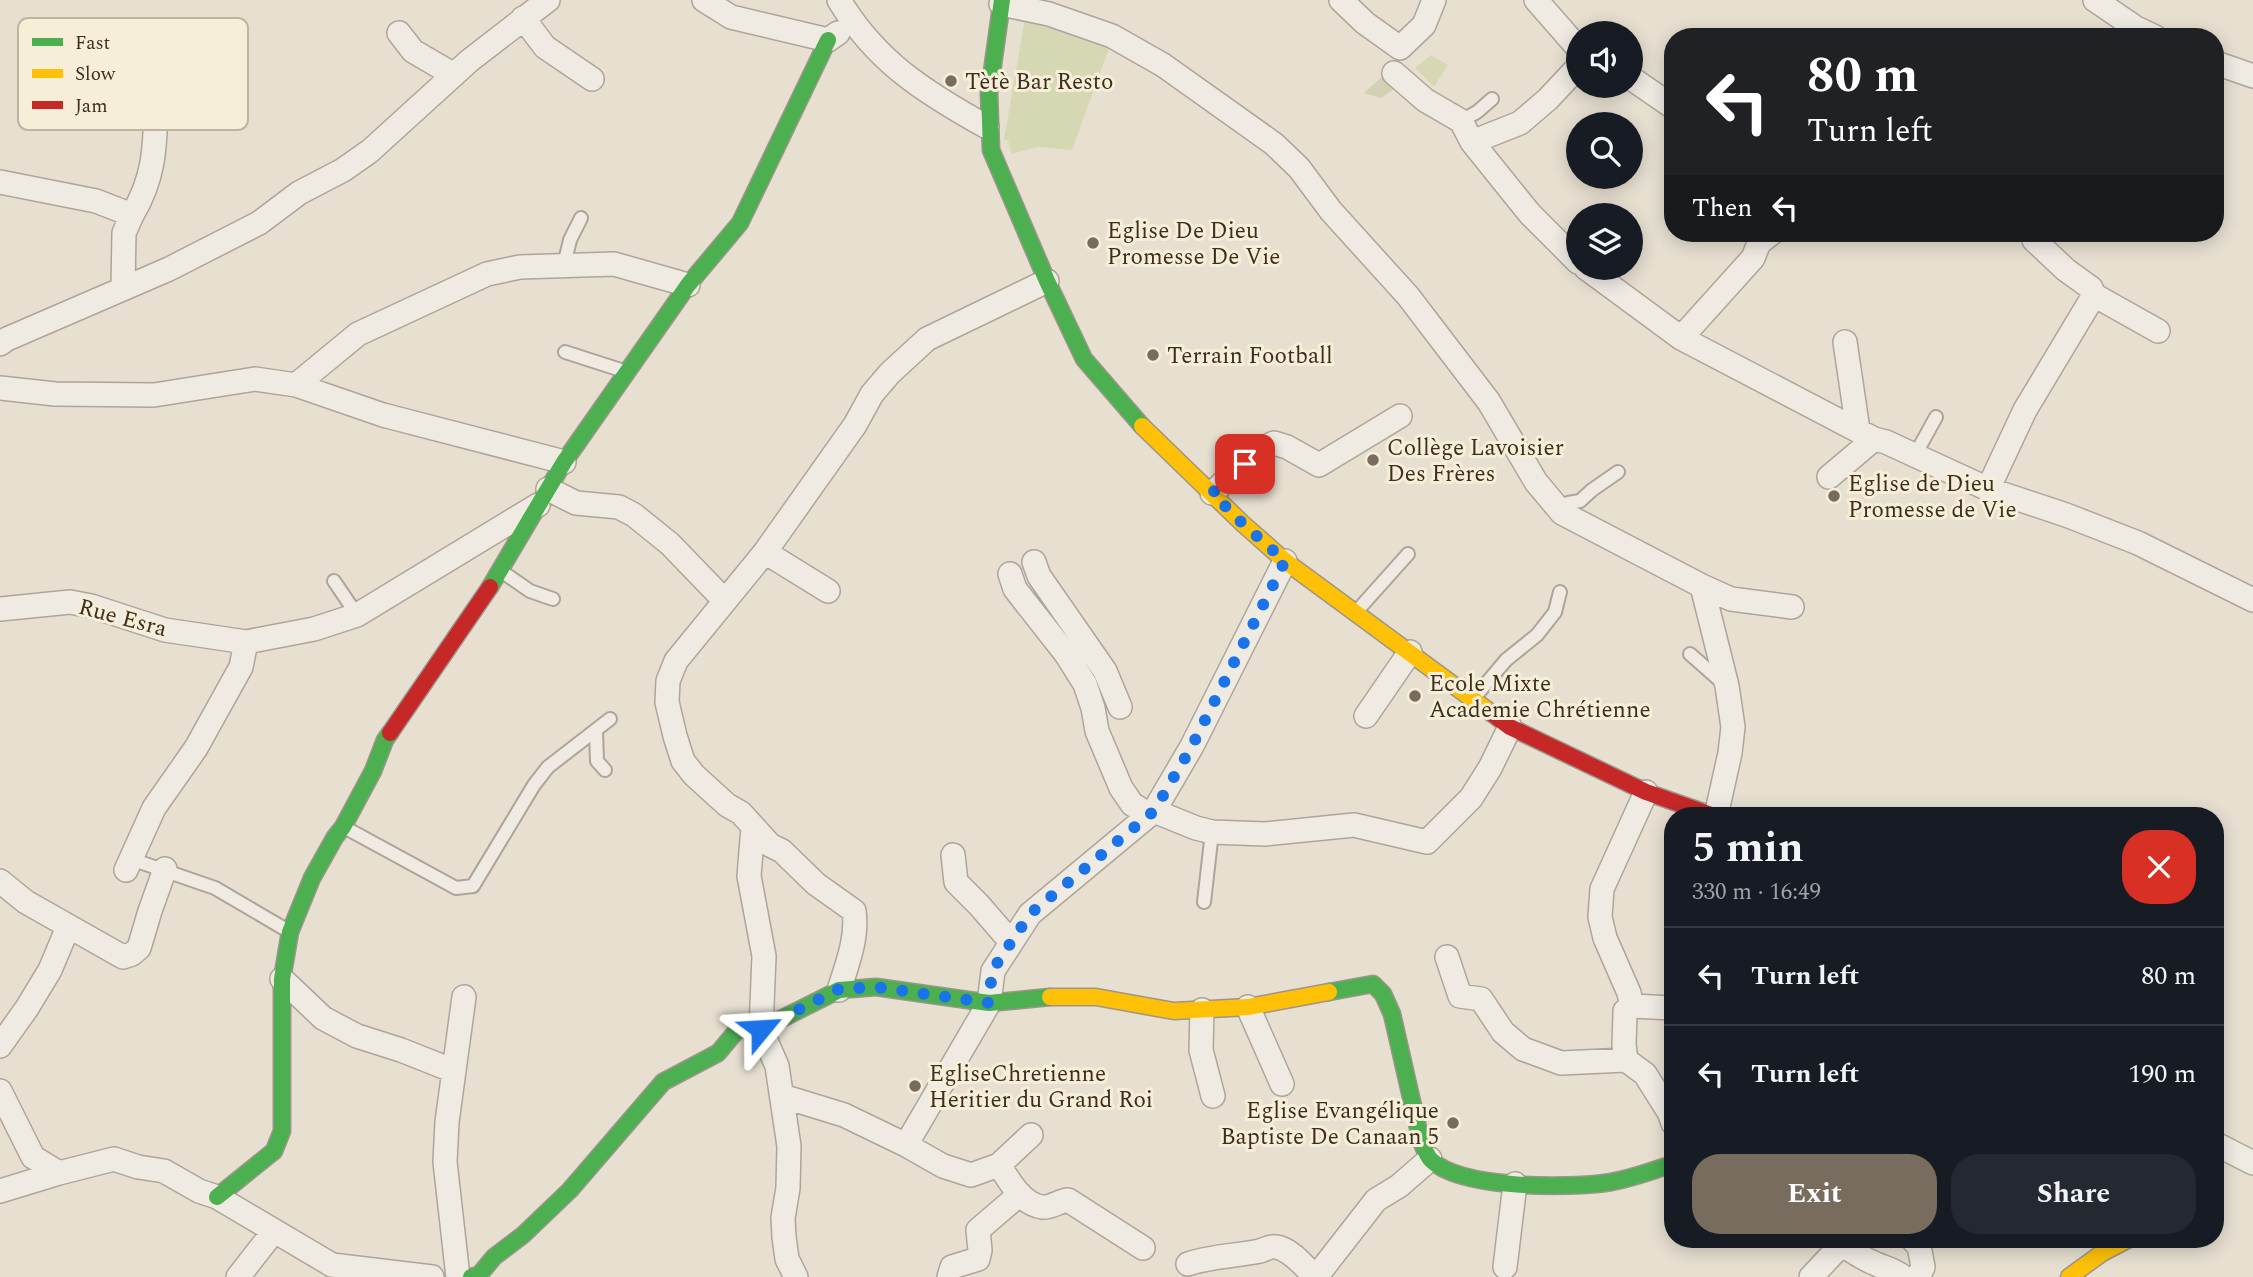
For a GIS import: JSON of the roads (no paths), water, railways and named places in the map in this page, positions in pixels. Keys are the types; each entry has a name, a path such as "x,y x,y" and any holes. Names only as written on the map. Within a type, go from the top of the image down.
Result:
{"street":[{"path":"0,344 169,269 260,223 299,193 343,170 388,136 454,75 548,0"},
{"path":"704,0 731,17 828,40"},
{"path":"839,0 852,22 881,54 921,88 988,127"},
{"path":"1341,0 1365,23 1399,48 1423,25 1434,0"},
{"path":"1536,0 1566,34"},
{"path":"2095,0 2131,28"},
{"path":"1689,807 1646,792 1510,727 1285,561 1149,435 1093,370 1084,359 1047,281 991,150 988,127 989,84 1002,2 1049,14 1112,36 1163,65 1289,157 1331,211 1408,296 1489,402 1536,482 1562,513 1702,586 1731,598 1793,607"},
{"path":"523,18 545,47 592,79"},
{"path":"217,1197 274,1151 278,1142 282,1131 282,979 290,932 312,878 335,837 344,827 373,771 385,740 501,571 564,462 688,285 740,223 828,40 852,22"},
{"path":"400,46 454,75"},
{"path":"2224,66 2253,76"},
{"path":"1394,73 1466,132 1530,214 1566,250"},
{"path":"1466,132 1520,123 1566,80"},
{"path":"1643,86 1664,101"},
{"path":"123,288 124,233 149,181 154,162 155,130"},
{"path":"0,182 96,201 132,215"},
{"path":"1681,338 1753,258 1760,242"},
{"path":"2036,242 2066,270 2091,288 2094,295 2158,331"},
{"path":"296,385 358,334 487,274 520,267 614,264 688,285"},
{"path":"1602,280 1681,338 1866,435 1988,489 2066,515 2138,544 2253,600"},
{"path":"839,989 848,964 856,923 854,911 816,884 782,851 770,845 741,813 727,805 694,775 683,761 675,736 667,702 668,681 676,661 765,552 855,425 872,394 890,373 927,339 1047,281"},
{"path":"1988,489 2025,410 2094,295"},
{"path":"1845,342 1866,435"},
{"path":"0,388 55,394 154,395 255,379 296,385 392,418 564,462"},
{"path":"1212,493 1261,449 1273,443 1287,447 1319,465 1400,416"},
{"path":"1829,477 1866,435"},
{"path":"544,496 576,503 619,507 634,515 670,544 725,601"},
{"name":"Rue Esra","path":"0,609 69,602 91,606 165,630 246,642 314,629 356,615 544,496"},
{"path":"765,552 828,591"},
{"path":"906,1145 989,1003 992,971 1030,914 1152,813 1192,746 1285,561"},
{"path":"1034,562 1039,576 1105,671 1119,707"},
{"path":"1010,574 1015,589 1066,654 1085,684 1097,731 1121,788 1132,804 1196,828 1213,832 1265,834 1354,825 1427,842 1471,798 1490,768 1510,727"},
{"path":"1702,586 1727,686 1733,727 1730,753 1717,807"},
{"path":"128,864 154,808 196,748 241,667 246,642"},
{"path":"1366,716 1410,652"},
{"path":"1632,1006 1605,938 1600,917 1602,889 1646,792"},
{"path":"753,827 749,867 764,956 761,1029 777,1066 782,1096 789,1146 784,1237 787,1259 796,1277"},
{"path":"953,855 956,882 1010,942"},
{"path":"0,881 26,902 123,957 139,948 165,869"},
{"path":"0,1046 50,970 68,927"},
{"path":"1447,957 1460,996 1481,999 1503,1032 1523,1049 1561,1063 1626,1060 1645,1073 1664,1105"},
{"path":"282,979 323,1018 357,1036 454,1071"},
{"path":"471,1277 479,1275 593,1167 663,1082 718,1053 738,1029 761,1029 839,989 876,987 989,1003 1054,997 1096,997 1174,1011 1248,1007 1373,984 1383,995 1392,1014 1421,1141 1430,1159 1438,1166 1497,1183 1515,1184 1606,1183 1664,1167"},
{"path":"458,1277 445,1162 447,1122 464,997"},
{"path":"1626,1060 1625,1011 1632,1006 1664,1008"},
{"path":"1248,1007 1282,1084"},
{"path":"1202,1010 1201,1050 1213,1096"},
{"path":"0,1091 33,1157 59,1173"},
{"path":"782,1096 844,1115 943,1166 971,1175 999,1165 1031,1135"},
{"path":"2224,1148 2253,1163"},
{"path":"0,1191 114,1159 138,1167 164,1171 199,1191 217,1197 332,1265 432,1277"},
{"path":"1188,1264 1201,1259 1262,1250 1272,1246 1290,1254 1316,1277 1376,1200 1430,1159"},
{"path":"999,1165 1016,1191 1041,1207 1068,1200 1143,1248"},
{"path":"1504,1267 1515,1184"},
{"path":"949,1277 953,1267 978,1259 978,1230 1020,1194"},
{"path":"238,1277 274,1231"},
{"path":"1811,1277 1834,1248"},
{"path":"1847,1248 1875,1264 1897,1272 1915,1274"},
{"path":"1915,1274 1919,1248"},
{"path":"1915,1274 1931,1248"},
{"path":"2069,1277 2112,1248"}],"lane":[{"path":"1466,132 1477,112 1492,99"},
{"path":"564,265 570,240 581,218"},
{"path":"565,352 628,372"},
{"path":"1916,455 1936,418"},
{"path":"1562,513 1568,503 1580,501 1618,472"},
{"path":"1355,612 1408,554"},
{"path":"501,571 513,582 553,599"},
{"path":"334,581 356,615"},
{"path":"1473,699 1506,660 1536,635 1549,620 1555,612 1560,592"},
{"path":"1690,654 1727,686"},
{"path":"344,827 456,888 473,887 534,785 548,767 610,719"},
{"path":"596,731 597,761 606,770"},
{"path":"1204,902 1213,832"},
{"path":"128,864 165,869 215,888 290,932"}],"place":[{"name":"Tètè Bar Resto","path":"951,81"},
{"name":"Eglise De Dieu Promesse De Vie","path":"1093,243"},
{"name":"Terrain Football","path":"1153,355"},
{"name":"Collège Lavoisier Des Frères","path":"1373,460"},
{"name":"Eglise de Dieu Promesse de Vie","path":"1834,496"},
{"name":"Ecole Mixte Academie Chrétienne","path":"1415,696"},
{"name":"EgliseChretienne Heritier du Grand Roi","path":"915,1086"},
{"name":"Eglise Evangélique Baptiste De Canaan 5","path":"1453,1123"}]}
